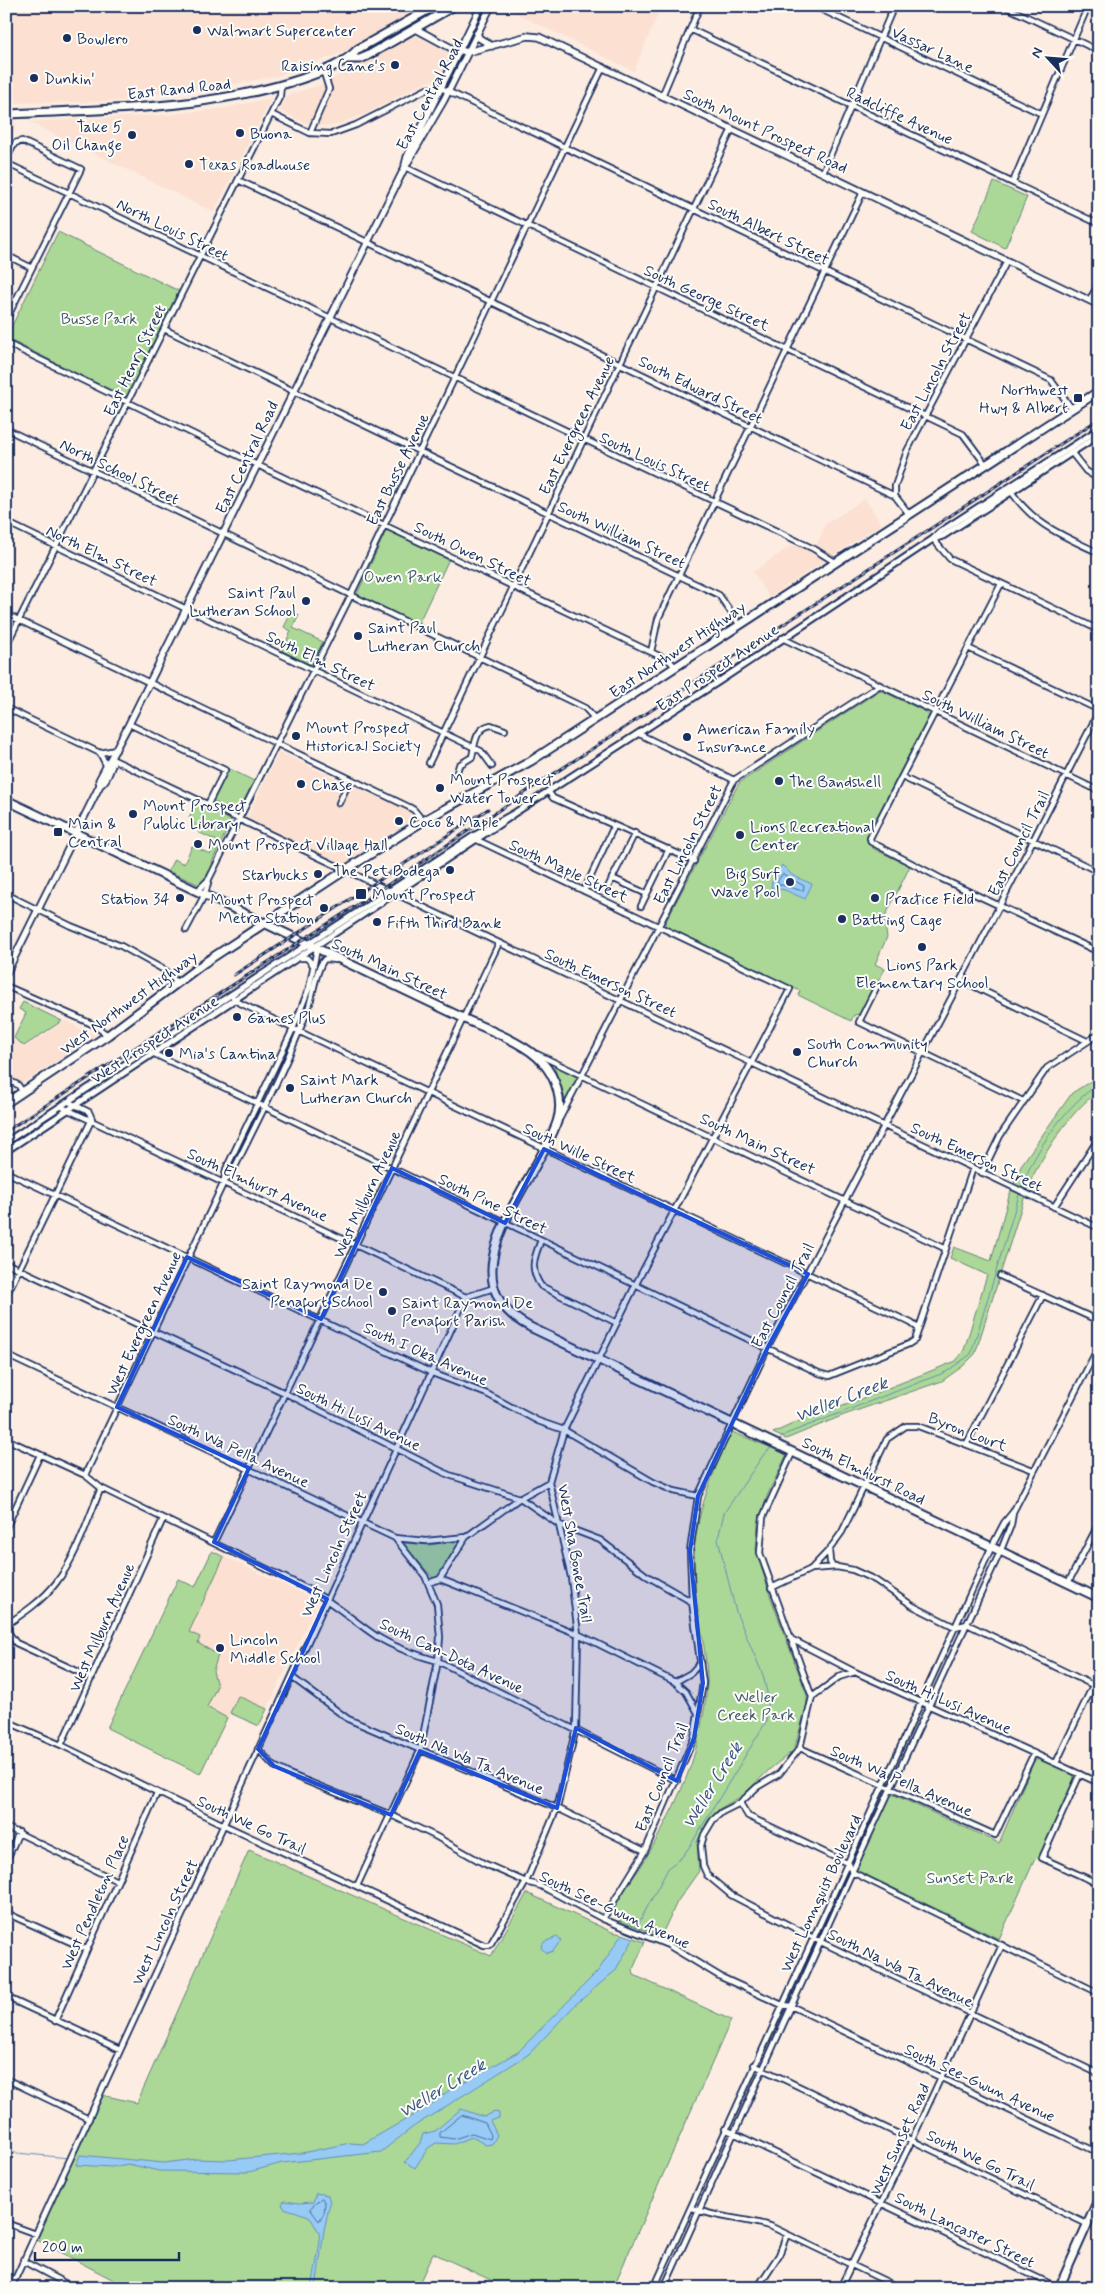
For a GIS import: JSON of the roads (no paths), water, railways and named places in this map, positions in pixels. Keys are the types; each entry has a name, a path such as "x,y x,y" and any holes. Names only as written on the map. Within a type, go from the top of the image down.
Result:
{"main road":[{"name":"East Rand Road","path":"6,114 176,106 252,93 281,85 348,59 358,49 435,6"},
{"name":"East Rand Road","path":"348,59 360,59 454,6"},
{"name":"East Central Road","path":"444,90 459,51 482,6"},
{"name":"East Central Road","path":"100,785 99,780 106,765 112,759 130,724 405,167 444,90 468,52 491,6"},
{"name":"South Mount Prospect Road","path":"416,28 459,51 468,52 533,36 555,44 1099,305"},
{"path":"477,33 480,38 492,46"},
{"name":"East Northwest Highway","path":"266,923 423,821 518,769 595,720 1099,391"},
{"name":"East Central Road","path":"6,974 76,832 110,769 112,759"},
{"name":"South Main Street","path":"6,800 198,890 531,1052 541,1060 555,1080 559,1099 558,1121"},
{"name":"West Northwest Highway","path":"6,1103 108,1035 176,982 266,923"},
{"path":"494,1288 492,1257 505,1223 558,1121"},
{"name":"South Elmhurst Road","path":"494,1288 509,1314 522,1323 790,1449 1099,1598"},
{"path":"1059,2288 1099,2198"}],"street":[{"path":"662,96 700,6"},
{"name":"Vassar Lane","path":"814,6 1042,114"},
{"path":"823,172 894,6"},
{"path":"1004,6 1099,51"},
{"path":"1013,182 1088,6"},
{"name":"Radcliffe Avenue","path":"690,29 1099,224"},
{"name":"East Busse Avenue","path":"186,930 205,894 209,879 351,595 603,67"},
{"path":"310,132 329,89 323,70"},
{"name":"East Henry Street","path":"6,646 280,96 281,85"},
{"path":"271,114 310,132 328,134 346,130 427,89 444,90"},
{"name":"South Albert Street","path":"444,90 1051,380 1072,409"},
{"name":"East Evergreen Avenue","path":"429,763 732,129"},
{"path":"6,161 15,143 22,141 81,169 6,320"},
{"name":"North Louis Street","path":"6,161 330,318"},
{"name":"South George Street","path":"405,167 966,436 986,465"},
{"name":"South Edward Street","path":"238,180 895,496 910,514"},
{"path":"651,652 658,619 864,192"},
{"path":"6,255 32,268"},
{"name":"East Lincoln Street","path":"895,496 895,486 904,458 1007,261"},
{"path":"1089,300 1099,285"},
{"name":"South Louis Street","path":"330,318 714,503 814,549 835,562"},
{"name":"South William Street","path":"164,329 720,595 740,624"},
{"name":"South Owen Street","path":"6,343 257,465 670,661 675,667"},
{"name":"North School Street","path":"6,429 222,535 585,708 595,720"},
{"name":"East Prospect Avenue","path":"1070,451 1099,429"},
{"name":"East Prospect Avenue","path":"314,947 472,837 513,814 639,734 934,539 940,532 1099,435"},
{"path":"1070,451 1086,471 1099,479"},
{"path":"1009,490 1022,508 1047,528 1099,553"},
{"name":"North Elm Street","path":"6,522 186,610"},
{"path":"934,539 950,559 1099,630"},
{"path":"1001,584 870,838 871,842 924,870 1099,952"},
{"name":"South Elm Street","path":"186,610 483,752 492,766"},
{"path":"6,614 404,805 414,810 423,821"},
{"name":"South William Street","path":"782,638 1099,791"},
{"path":"968,648 1099,710"},
{"name":"East Lincoln Street","path":"558,1121 660,927 734,780 880,685"},
{"path":"6,708 100,754 106,765"},
{"name":"East Council Trail","path":"603,1918 645,1851 694,1738 703,1683 692,1602 690,1551 698,1496 768,1347 1000,905 1099,710"},
{"path":"130,724 225,770 208,804"},
{"path":"457,772 459,765 472,757 472,747 478,735 487,725 505,730"},
{"path":"639,734 734,780"},
{"path":"100,754 117,750"},
{"name":"South Emerson Street","path":"112,759 1099,1228"},
{"path":"902,776 1099,872"},
{"path":"339,803 350,780"},
{"path":"548,791 553,798 614,826 620,826 694,861"},
{"name":"East Prospect Avenue","path":"393,892 478,840 504,823 513,814"},
{"path":"584,891 614,826"},
{"path":"607,889 634,833"},
{"name":"South Maple Street","path":"472,837 790,989"},
{"path":"641,906 669,849"},
{"path":"612,878 647,894"},
{"name":"East Busse Avenue","path":"198,890 209,879"},
{"path":"6,894 122,947 166,971 176,982"},
{"name":"West Milburn Avenue","path":"214,1542 499,943"},
{"name":"West Prospect Avenue","path":"6,1151 236,1001 314,947"},
{"name":"West Prospect Avenue","path":"6,1142 231,995 314,947"},
{"name":"West Evergreen Avenue","path":"224,1182 226,1168 293,1029 309,988 314,947"},
{"path":"300,958 307,958 313,965"},
{"name":"West Evergreen Avenue","path":"85,1475 224,1182 233,1171 299,1031 312,999 320,963 327,959 342,961"},
{"path":"961,980 1087,1041"},
{"path":"6,986 92,1024 108,1035"},
{"path":"877,986 858,1022 1023,1100"},
{"name":"West Sha Bonee Trail","path":"490,1945 526,1882 556,1808 576,1728 578,1634 571,1577 549,1482 564,1430 635,1286 790,989"},
{"name":"South Wille Street","path":"231,995 236,1001 293,1029 808,1274 919,1329"},
{"path":"982,1173 1000,1136 1023,1100 1047,1068 1099,1034"},
{"name":"South Pine Street","path":"148,1051 256,1105 392,1168 819,1373 829,1376 909,1344 915,1340 919,1329"},
{"name":"South Main Street","path":"531,1052 583,1075 946,1249"},
{"path":"6,1080 18,1085 23,1092"},
{"name":"South Elmhurst Avenue","path":"69,1102 89,1112 92,1120"},
{"name":"South Elmhurst Avenue","path":"62,1107 466,1297"},
{"path":"6,1296 92,1120"},
{"path":"1054,1207 1097,1145 1099,1138"},
{"path":"919,1329 972,1168"},
{"name":"South I Oka Avenue","path":"6,1172 432,1373 487,1394 538,1421 564,1430 653,1482 674,1491 698,1496"},
{"path":"541,1240 532,1267 534,1277 541,1286 617,1322"},
{"name":"South Hi Lusi Avenue","path":"6,1264 285,1393 449,1475 520,1498 558,1524 600,1540 647,1576 692,1602"},
{"path":"1000,1276 1099,1321"},
{"path":"466,1297 494,1288"},
{"path":"967,1443 1043,1295"},
{"name":"West Lincoln Street","path":"11,2288 258,1750 293,1678 327,1599 466,1297"},
{"name":"West Lonnquist Boulevard","path":"654,2288 692,2208 754,2065 849,1864 920,1701 992,1546 1004,1523 1013,1512 1033,1470 1099,1346"},
{"name":"South Wa Pella Avenue","path":"6,1355 395,1538 426,1541 466,1537"},
{"name":"Byron Court","path":"864,1485 886,1440 906,1426 918,1426 967,1443 1033,1470"},
{"name":"South Can-Dota Avenue","path":"6,1439 85,1475 101,1488 327,1599 378,1637 412,1653 438,1661 576,1728 677,1780"},
{"path":"790,1449 768,1502 761,1528 760,1553 771,1588 812,1697 800,1748 779,1774 757,1787 740,1804 748,1816 849,1864 852,1872 1099,1993"},
{"path":"6,1528 40,1455"},
{"path":"428,1583 440,1579 466,1537 520,1498 549,1482"},
{"path":"771,1588 811,1569 830,1550 842,1532 864,1485"},
{"path":"6,1625 31,1608 57,1583 73,1553 101,1488"},
{"name":"West Lonnquist Boulevard","path":"664,2288 700,2211 733,2132 1001,1550 1011,1525 1013,1512"},
{"name":"West Milburn Avenue","path":"61,1745 164,1520"},
{"path":"1068,1583 1099,1523"},
{"path":"358,1886 420,1752 438,1661 440,1638 438,1613 428,1583 414,1560 395,1538"},
{"path":"830,1550 830,1562 834,1567"},
{"path":"811,1569 834,1567 864,1574 912,1606 955,1627 967,1624 1099,1688"},
{"path":"440,1579 578,1634 675,1682 686,1692 698,1714"},
{"path":"6,1629 16,1643 92,1678"},
{"name":"South Hi Lusi Avenue","path":"791,1639 855,1672 1099,1783"},
{"path":"675,1682 691,1673 701,1662"},
{"path":"812,1697 839,1677 855,1672"},
{"path":"1056,1763 1099,1673"},
{"name":"South Na Wa Ta Avenue","path":"293,1678 348,1719 420,1752 556,1808 645,1851"},
{"name":"South We Go Trail","path":"6,1721 61,1745 224,1825 484,1945 490,1945"},
{"name":"South Wa Pella Avenue","path":"800,1748 890,1790 995,1834 1034,1753"},
{"name":"South See-Gwun Avenue","path":"258,1750 274,1766 289,1774 391,1815 435,1836 483,1863 526,1882 555,1892 603,1918 668,1945 721,1977 782,2006 791,2006 1099,2153"},
{"path":"1080,1774 1042,1858 1099,1884"},
{"name":"West Pendleton Place","path":"55,2021 157,1793"},
{"name":"South Na Wa Ta Avenue","path":"740,1804 722,1812 710,1824 701,1846 702,1866 714,1882 731,1895 821,1942 970,2015 1099,2074"},
{"path":"6,1826 117,1881"},
{"path":"6,1862 19,1832"},
{"path":"6,1913 86,1950"},
{"name":"West Sunset Road","path":"840,2288 912,2140 1002,1945"},
{"path":"6,1997 120,2050"},
{"name":"South We Go Trail","path":"754,2065 1087,2224"},
{"path":"6,2079 88,2119"},
{"name":"South Lancaster Street","path":"725,2129 1059,2288"},
{"path":"692,2208 723,2218 761,2223 900,2288"},
{"path":"6,2223 36,2234"},
{"path":"757,2288 778,2255 788,2234"},
{"path":"24,2261 74,2288"}],"water":[{"name":"Big Surf Wave Pool","path":"782,865 792,875 812,884 805,899 785,890 771,888 772,881"},
{"path":"622,1934 634,1938 615,1971 575,2005 529,2054 413,2127 381,2152 282,2163 249,2172 159,2171 128,2164 112,2167 76,2165 80,2155 164,2163 196,2159 228,2160 302,2153 350,2143 363,2144 431,2105 448,2091 518,2052 598,1971"},
{"path":"557,1937 561,1940 553,1951 547,1953 541,1948 544,1942"},
{"path":"461,2109 484,2117 494,2112 499,2113 499,2118 490,2121 497,2135 492,2144 486,2145 472,2137 454,2144 436,2143 428,2148 415,2168 405,2162 420,2143 423,2134 435,2131"},
{"path":"316,2193 328,2195 330,2203 324,2230 316,2288 312,2288 320,2242 319,2232 309,2216 284,2208 282,2204 284,2201 313,2202"}],"waterway":[{"name":"Weller Creek","path":"1021,1188 1034,1159 1052,1130 1075,1104 1099,1084"},
{"name":"Weller Creek","path":"777,1442 786,1434 946,1372 971,1354 1020,1192"},
{"name":"Weller Creek","path":"635,1930 669,1867 682,1857 690,1846 766,1722 768,1697 763,1675 736,1612 718,1539 724,1513 764,1454 773,1446"},
{"name":"Weller Creek","path":"6,2152 69,2158"}],"railway":[{"path":"6,1131 374,894 535,786 1099,419"},
{"path":"234,975 488,809"}],"place":[{"name":"Walmart Supercenter","path":"197,30"},
{"name":"Bowlero","path":"67,38"},
{"name":"Raising Cane's","path":"395,65"},
{"name":"Dunkin'","path":"34,78"},
{"name":"Buona","path":"240,133"},
{"name":"Take 5 Oil Change","path":"132,135"},
{"name":"Texas Roadhouse","path":"189,164"},
{"name":"Northwest Hwy & Albert","path":"1078,398"},
{"name":"Saint Paul Lutheran School","path":"306,601"},
{"name":"Saint Paul Lutheran Church","path":"358,636"},
{"name":"Mount Prospect Historical Society","path":"296,736"},
{"name":"American Family Insurance","path":"687,737"},
{"name":"The Bandshell","path":"779,781"},
{"name":"Chase","path":"301,784"},
{"name":"Mount Prospect Water Tower","path":"440,788"},
{"name":"Mount Prospect Public Library","path":"133,814"},
{"name":"Coco & Maple","path":"399,821"},
{"name":"Main & Central","path":"58,832"},
{"name":"Lions Recreational Center","path":"740,835"},
{"name":"Mount Prospect Village Hall","path":"198,844"},
{"name":"The Pet Bodega","path":"450,870"},
{"name":"Starbucks","path":"318,874"},
{"name":"Big Surf Wave Pool","path":"790,882"},
{"name":"Mount Prospect","path":"361,894"},
{"name":"Station 34","path":"180,898"},
{"name":"Practice Field","path":"875,898"},
{"name":"Mount Prospect Metra Station","path":"324,908"},
{"name":"Batting Cage","path":"842,919"},
{"name":"Fifth Third Bank","path":"377,922"},
{"name":"Lions Park Elementary School","path":"922,947"},
{"name":"Games Plus","path":"237,1017"},
{"name":"South Community Church","path":"797,1052"},
{"name":"Mia's Cantina","path":"169,1053"},
{"name":"Saint Mark Lutheran Church","path":"290,1088"},
{"name":"Saint Raymond De Penafort School","path":"383,1292"},
{"name":"Saint Raymond De Penafort Parish","path":"392,1311"},
{"name":"Lincoln Middle School","path":"220,1648"}],"park label":[{"name":"Busse Park","path":"99,318"},
{"name":"Owen Park","path":"403,576"},
{"name":"Weller Creek Park","path":"756,1705"},
{"name":"Sunset Park","path":"970,1877"}]}
